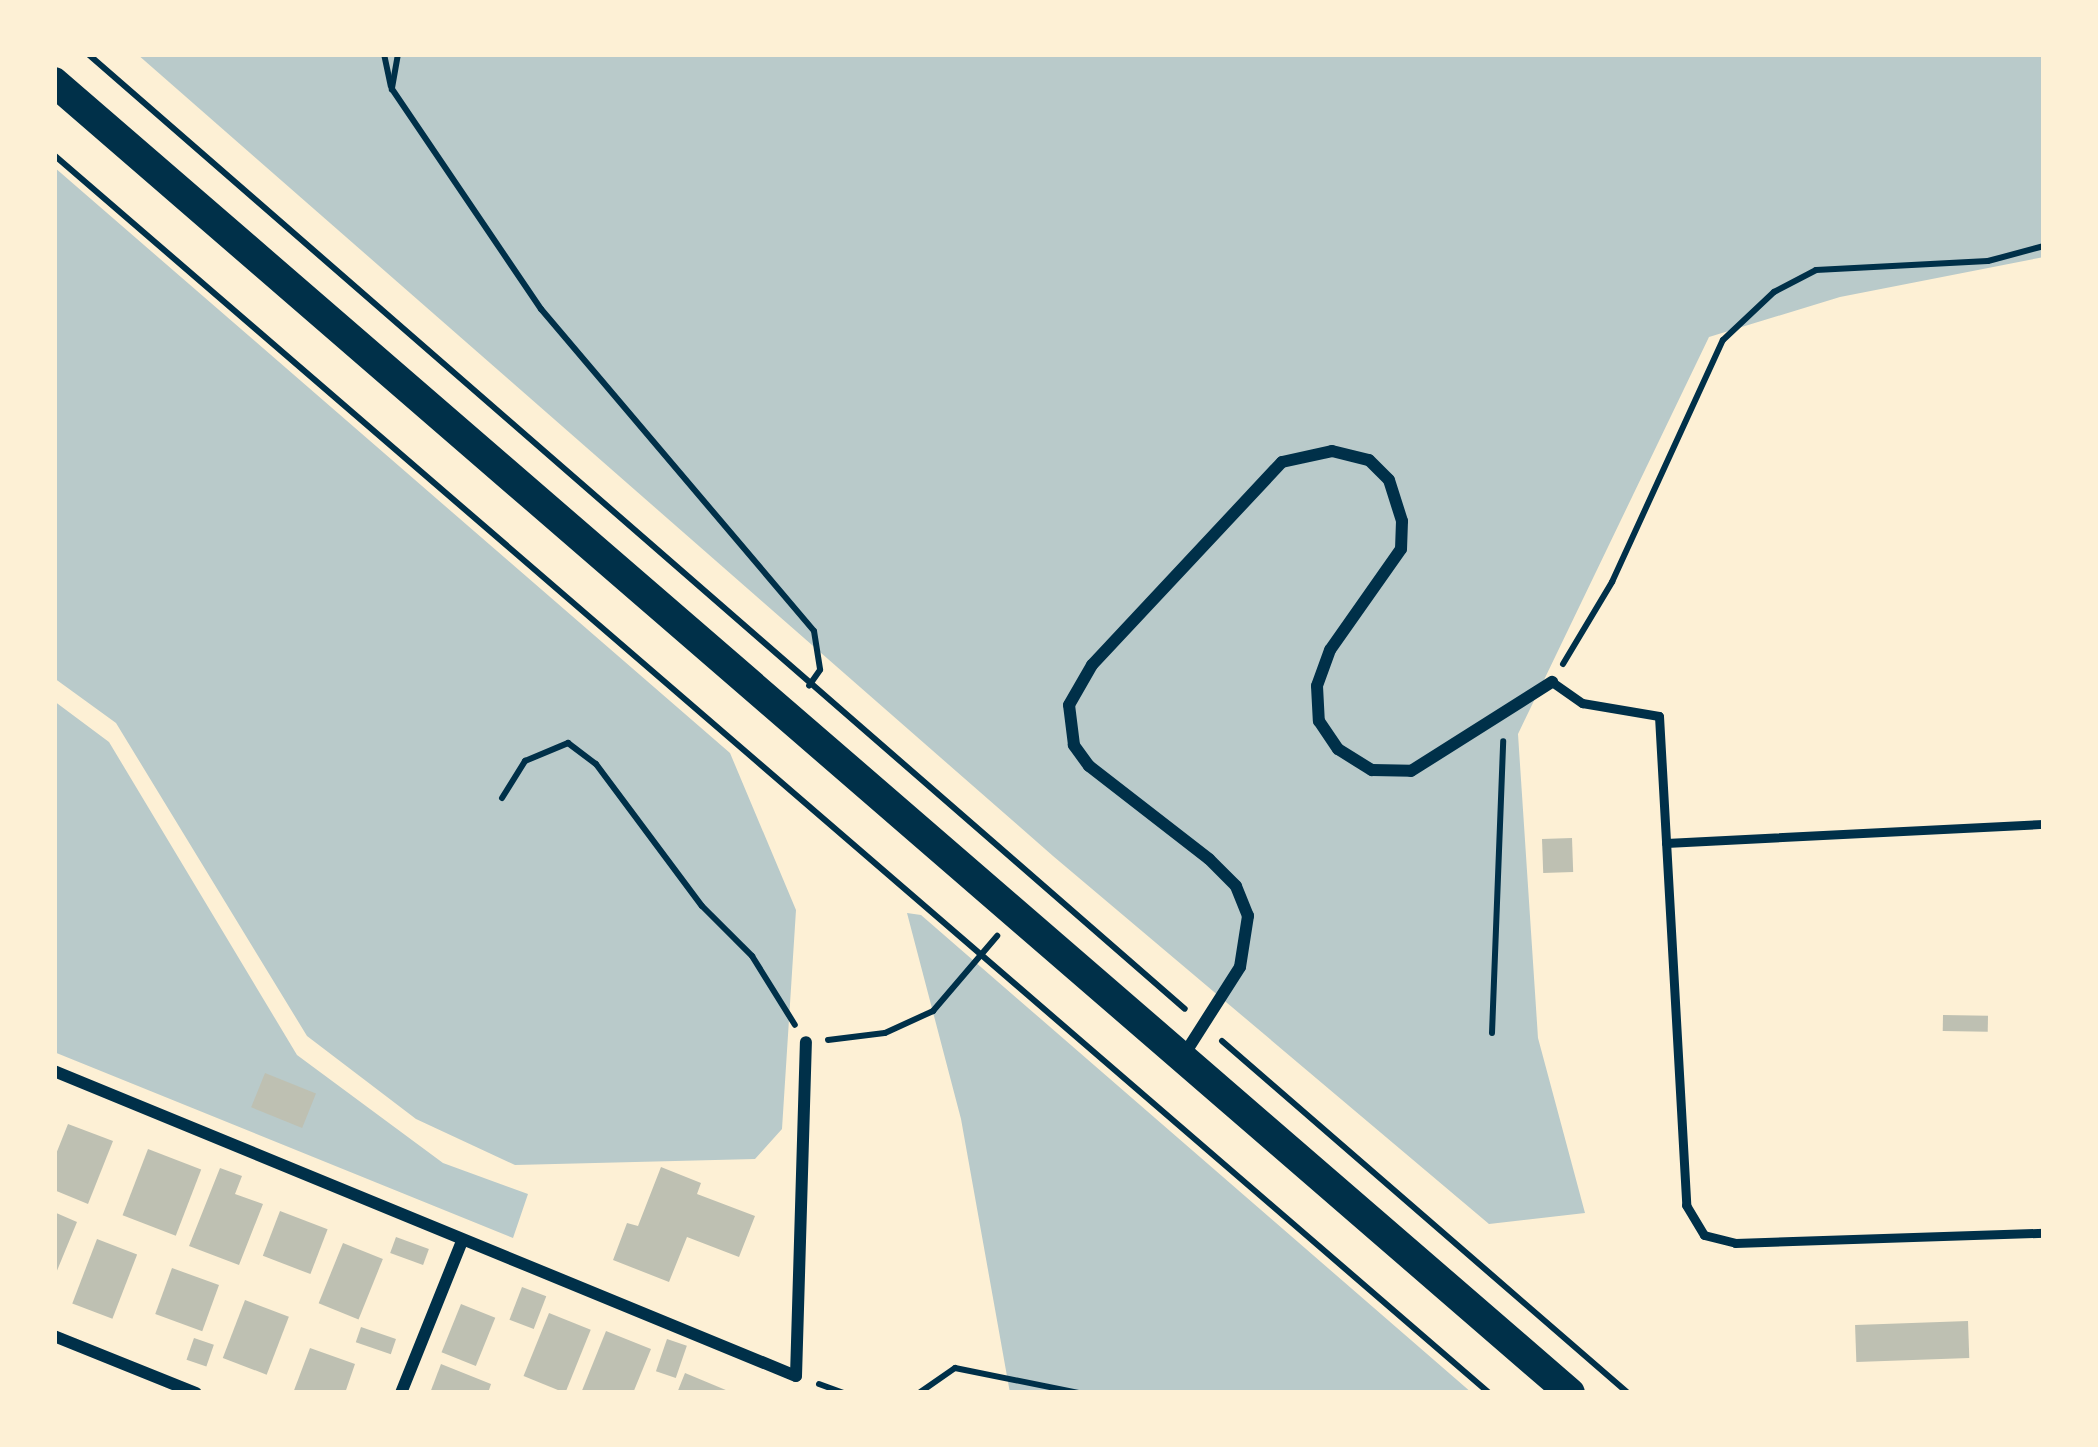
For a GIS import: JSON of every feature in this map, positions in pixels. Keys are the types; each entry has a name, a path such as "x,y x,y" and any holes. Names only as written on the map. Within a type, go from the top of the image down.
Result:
{"main road":[{"path":"54,82 1570,1393"}],"street":[{"path":"1182,1059 1249,940 1236,886 1089,766 1074,745 1069,705 1092,665 1282,462 1332,451 1370,460 1389,480 1402,521 1401,549 1330,650 1317,686 1319,721 1338,749 1372,770 1411,771 1552,682"},
{"path":"54,1071 796,1376 806,1042"},
{"path":"401,1393 462,1241"},
{"path":"54,1336 196,1393"}],"lane":[{"path":"1552,682 1582,703 1659,716 1686,1205 1704,1235 1735,1243 2044,1233"},
{"path":"1666,843 2044,824"}],"path":[{"path":"88,54 1628,1393"},
{"path":"384,54 392,88 541,309 814,631 820,670 787,718"},
{"path":"392,88 398,54"},
{"path":"54,155 1489,1393"},
{"path":"1552,682 1612,583 1723,340 1774,292 1816,270 1988,261 2044,246"},
{"path":"1492,1033 1503,714"},
{"path":"502,798 525,761 568,743 596,764 702,906 752,956 806,1042 885,1033 933,1011 1016,916"},
{"path":"919,1393 955,1368 1079,1393"}],"shaded area":[{"path":"137,54 2044,54 2044,257 1840,297 1709,337 1518,734 1538,1038 1585,1213 1489,1224 1053,856"},
{"path":"54,167 730,753 796,910 782,1129 755,1159 515,1165 416,1119 307,1036 116,723 54,678"},
{"path":"54,701 109,742 297,1055 443,1163 528,1194 513,1238 54,1052"},
{"path":"907,913 921,915 1472,1393 1010,1393 961,1119"}],"building":[{"path":"1572,838 1573,872 1543,873 1542,839"},
{"path":"1943,1015 1988,1016 1988,1032 1943,1031"},
{"path":"265,1073 316,1094 302,1128 251,1107"},
{"path":"68,1124 113,1141 88,1204 54,1190 54,1159"},
{"path":"148,1149 201,1169 176,1236 123,1215"},
{"path":"661,1167 701,1183 697,1194 755,1216 739,1257 687,1237 669,1282 613,1260 627,1223 638,1226"},
{"path":"220,1168 242,1176 235,1194 263,1204 239,1265 189,1246"},
{"path":"280,1211 328,1229 310,1274 263,1256"},
{"path":"54,1212 77,1222 54,1278"},
{"path":"396,1237 429,1249 423,1265 390,1253"},
{"path":"97,1239 137,1254 112,1319 72,1303"},
{"path":"343,1243 383,1259 359,1319 319,1303"},
{"path":"172,1268 219,1285 202,1331 155,1314"},
{"path":"522,1287 546,1296 534,1329 509,1320"},
{"path":"245,1300 289,1317 267,1375 223,1358"},
{"path":"461,1304 495,1318 476,1366 442,1352"},
{"path":"549,1313 591,1330 565,1393 524,1376"},
{"path":"1968,1321 1969,1358 1856,1362 1855,1325"},
{"path":"361,1327 396,1339 391,1354 356,1342"},
{"path":"606,1331 651,1349 633,1393 581,1393"},
{"path":"194,1338 214,1345 206,1367 187,1360"},
{"path":"667,1339 687,1346 676,1378 656,1371"},
{"path":"310,1348 355,1364 345,1393 293,1393"},
{"path":"441,1364 491,1384 488,1393 430,1393"},
{"path":"685,1373 733,1393 677,1393"}]}
